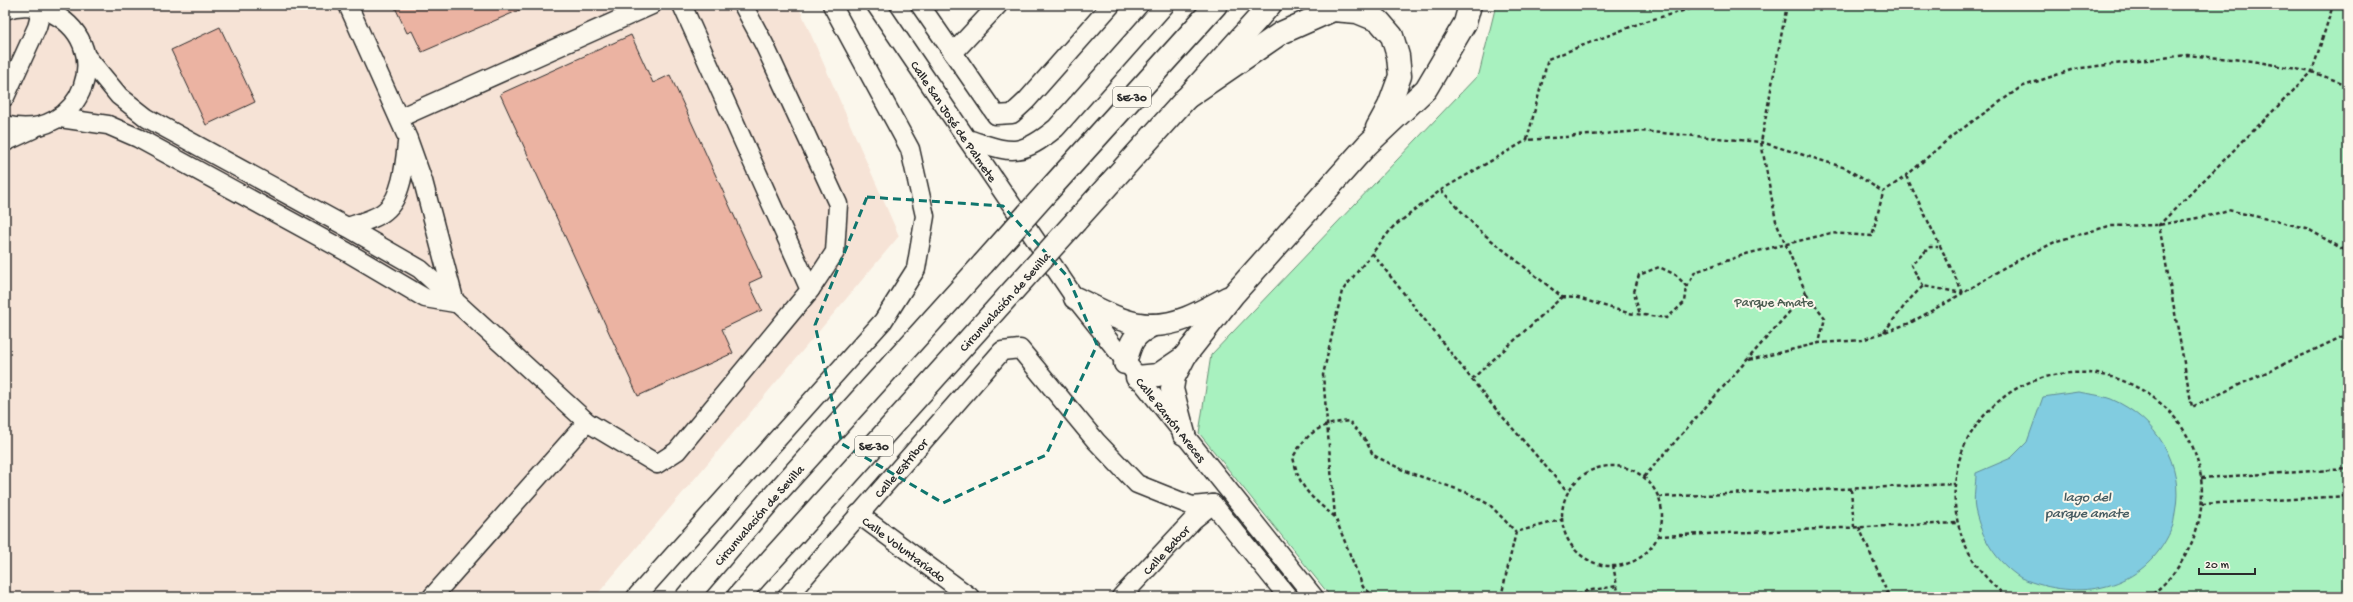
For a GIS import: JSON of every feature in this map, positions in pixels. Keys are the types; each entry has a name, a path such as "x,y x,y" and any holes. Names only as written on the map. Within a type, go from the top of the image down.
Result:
{"highway":[{"name":"Circunvalación de Sevilla","path":"686,597 771,499 1216,5"},
{"name":"Circunvalación de Sevilla","path":"738,597 1270,5"},
{"path":"1184,434 1172,389 1174,377 1185,356 1233,295 1367,146 1426,88 1465,23 1470,5"},
{"path":"1185,99 1281,33 1333,10 1357,12 1379,21 1392,36 1398,56 1400,76 1389,106 1367,146"},
{"path":"1185,356 1158,375 1131,370 1130,344 1138,333 1153,325 1190,317 1233,295"},
{"path":"1075,298 1122,319 1153,325"},
{"path":"679,597 771,499"}],"street":[{"path":"67,5 86,56 119,96 147,118 347,227 420,269 455,304 587,422 657,464 677,451 810,290 835,252 838,204 764,44 743,5"},
{"path":"348,5 408,139 423,181 455,304"},
{"path":"399,118 652,5"},
{"path":"682,5 810,290"},
{"path":"636,597 883,321 916,268 925,216 910,149 832,5"},
{"name":"Calle San José de Palmete","path":"876,5 1034,237"},
{"path":"920,5 996,115 1012,114 1026,101 1110,5"},
{"path":"953,53 998,5"},
{"path":"967,139 1011,152 1035,145 1056,128 1165,5"},
{"path":"9,8 25,6 43,7 56,14 69,24 78,36"},
{"path":"5,97 37,27 43,7"},
{"path":"5,142 60,118 73,106 82,90 87,73 86,56"},
{"path":"60,118 108,125 138,138 347,252 425,298 455,304"},
{"path":"5,125 26,128 37,127"},
{"path":"347,227 386,211 399,190 405,168 408,139"},
{"name":"Calle Ramón Areces","path":"1034,237 1075,298 1131,370 1314,597"},
{"name":"Calle Estribor","path":"791,596 858,514 1002,352 1020,349 1096,441 1137,484 1192,506 1213,504"},
{"path":"432,597 587,422"},
{"path":"1213,504 1288,597"},
{"name":"Calle Babor","path":"1121,597 1193,520 1213,504"},
{"name":"Calle Voluntariado","path":"858,514 970,597"}],"path":[{"path":"1527,140 1548,59 1642,22 1704,5"},
{"path":"1787,5 1761,142 1776,220 1806,293 1825,318 1819,343"},
{"path":"2159,225 2312,72 2333,5"},
{"path":"1441,190 1480,231 1562,297 1578,298 1608,308 1640,315 1667,318 1685,302 1687,287 1695,272 1746,254 1831,233 1872,236 1883,192 1906,176 1952,136 2021,87 2074,69 2187,55 2253,61 2312,72 2348,85"},
{"path":"1375,597 1363,587 1335,517 1323,375 1342,291 1393,227 1441,190 1527,140 1640,131 1761,142 1846,168 1883,192"},
{"path":"1906,176 1963,294"},
{"path":"1749,360 1819,343 1862,340 1910,323 1963,294 2005,268 2057,241 2109,226 2159,225 2208,216 2228,210 2306,228 2348,252"},
{"path":"2159,225 2192,407 2348,334"},
{"path":"1938,247 1930,247 1911,265 1923,286 1963,294"},
{"path":"1372,253 1472,379 1567,491"},
{"path":"1640,315 1634,292 1639,275 1659,267 1676,275 1687,287"},
{"path":"1884,332 1909,300 1923,286"},
{"path":"1644,477 1749,360 1806,293"},
{"path":"1472,379 1562,297"},
{"path":"2007,597 1988,581 1973,561 1962,540 1958,523 1955,484 1957,468 1965,445 1977,424 1993,406 2012,391 2034,380 2057,374 2082,372 2106,375 2129,383 2150,395 2168,411 2183,430 2194,452 2201,478 2202,504 2199,524 2192,546 2180,568 2164,586 2150,597"},
{"path":"1335,517 1312,498 1298,478 1293,457 1304,440 1328,423 1349,421 1366,441 1373,455 1405,471 1468,493 1490,505 1516,532"},
{"path":"1617,465 1631,469 1644,477 1659,497 1662,523 1658,536 1643,555 1633,561 1613,565 1598,564 1577,552 1564,532 1561,520 1562,505 1567,491 1576,479 1588,471 1602,466 1617,465"},
{"path":"2201,478 2348,469"},
{"path":"1659,497 1955,484"},
{"path":"1851,489 1854,527"},
{"path":"2202,504 2348,496"},
{"path":"1516,532 1561,520"},
{"path":"1658,536 1958,523"},
{"path":"1859,527 1889,597"},
{"path":"1501,597 1516,532"},
{"path":"1613,565 1619,597"},
{"path":"1571,597 1586,591 1617,586"}],"highlighted area":[{"path":"867,197 1003,206 1068,277 1097,345 1046,455 943,503 842,444 815,325"}],"shaded area":[{"path":"5,5 798,5 899,236 595,597 5,597"}],"green space":[{"name":"Parque Amate","path":"1496,5 2348,5 2348,597 1331,597 1199,433 1211,355 1479,74"}],"water":[{"name":"lago del parque amate","path":"2078,392 2111,399 2127,407 2154,430 2164,445 2171,460 2176,477 2177,495 2172,528 2159,551 2144,567 2127,578 2107,586 2086,589 2065,589 2043,585 2021,578 2012,572 1997,557 1986,539 1981,529 1974,500 1976,473 2011,458 2027,442 2043,397"}],"building":[{"path":"394,5 531,5 422,52 412,31 407,33"},
{"path":"220,27 255,102 206,125 171,50"},
{"path":"631,35 653,83 670,75 762,277 749,283 762,310 722,329 733,353 638,396 500,94"}]}
